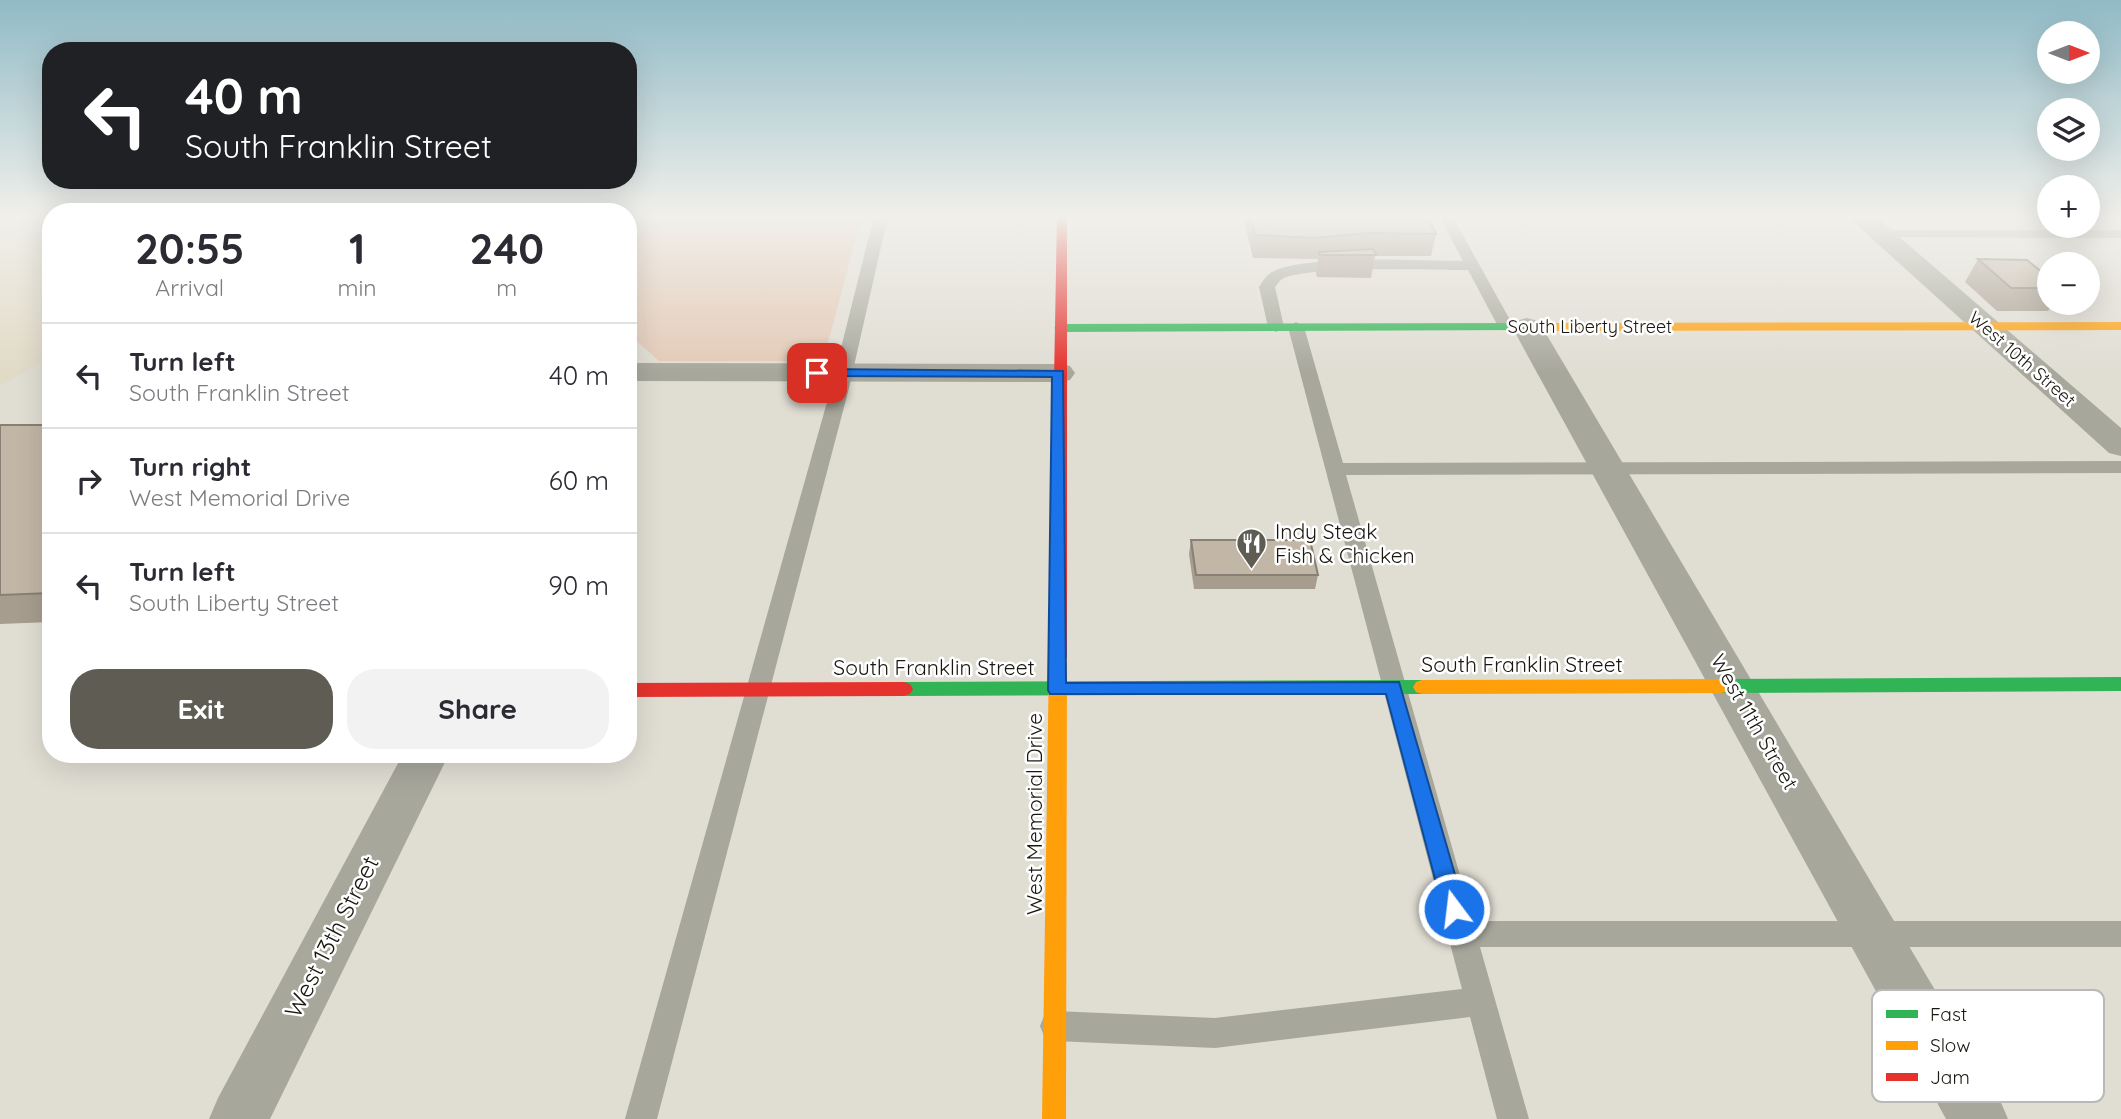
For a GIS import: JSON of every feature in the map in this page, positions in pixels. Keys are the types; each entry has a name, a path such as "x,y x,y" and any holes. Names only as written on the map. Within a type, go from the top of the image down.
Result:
{"street":[{"name":"West Memorial Drive","path":"1054,1119 1061,268"},
{"name":"West 10th Street","path":"1920,268 2121,446"},
{"name":"South Liberty Street","path":"1060,328 2121,326"},
{"name":"West 11th Street","path":"1517,327 1609,469 1906,990"},
{"path":"637,372 1059,373"},
{"name":"South Franklin Street","path":"637,690 2121,684"},
{"name":"West 13th Street","path":"239,1119 421,763"},
{"name":"West 11th Street","path":"1968,1102 1978,1119"}],"lane":[{"path":"641,1119 844,373 869,268"},
{"path":"1327,268 1294,270 1277,275 1267,287 1286,327 1334,469 1513,1119"},
{"path":"1476,268 1517,327"},
{"path":"1334,469 2121,467"},
{"path":"1461,934 2121,934"},
{"path":"1055,1026 1215,1033 1480,1001"}],"shaded area":[{"path":"0,268 42,268 42,362 0,386"},
{"path":"637,268 848,268 823,361 659,361 637,341"}],"building":[{"path":"1988,268 2037,268 2037,288 2011,288"},
{"path":"0,425 42,425 42,593 0,595"},
{"path":"1191,540 1310,540 1318,575 1196,575"}],"traffic: fast":[{"path":"1060,328 1530,327"},
{"path":"1722,686 2121,684"},
{"path":"904,689 1422,687"}],"traffic: slow":[{"path":"1530,327 2121,326"},
{"path":"1054,1119 1058,657"},
{"path":"1422,687 1722,686"}],"traffic: jam":[{"path":"1058,657 1062,268"},
{"path":"637,690 904,689"}],"place":[{"name":"Indy Steak Fish & Chicken","path":"1252,571"}],"route":[{"path":"817,373 1059,373 1057,690 1393,687 1454,909"}]}
